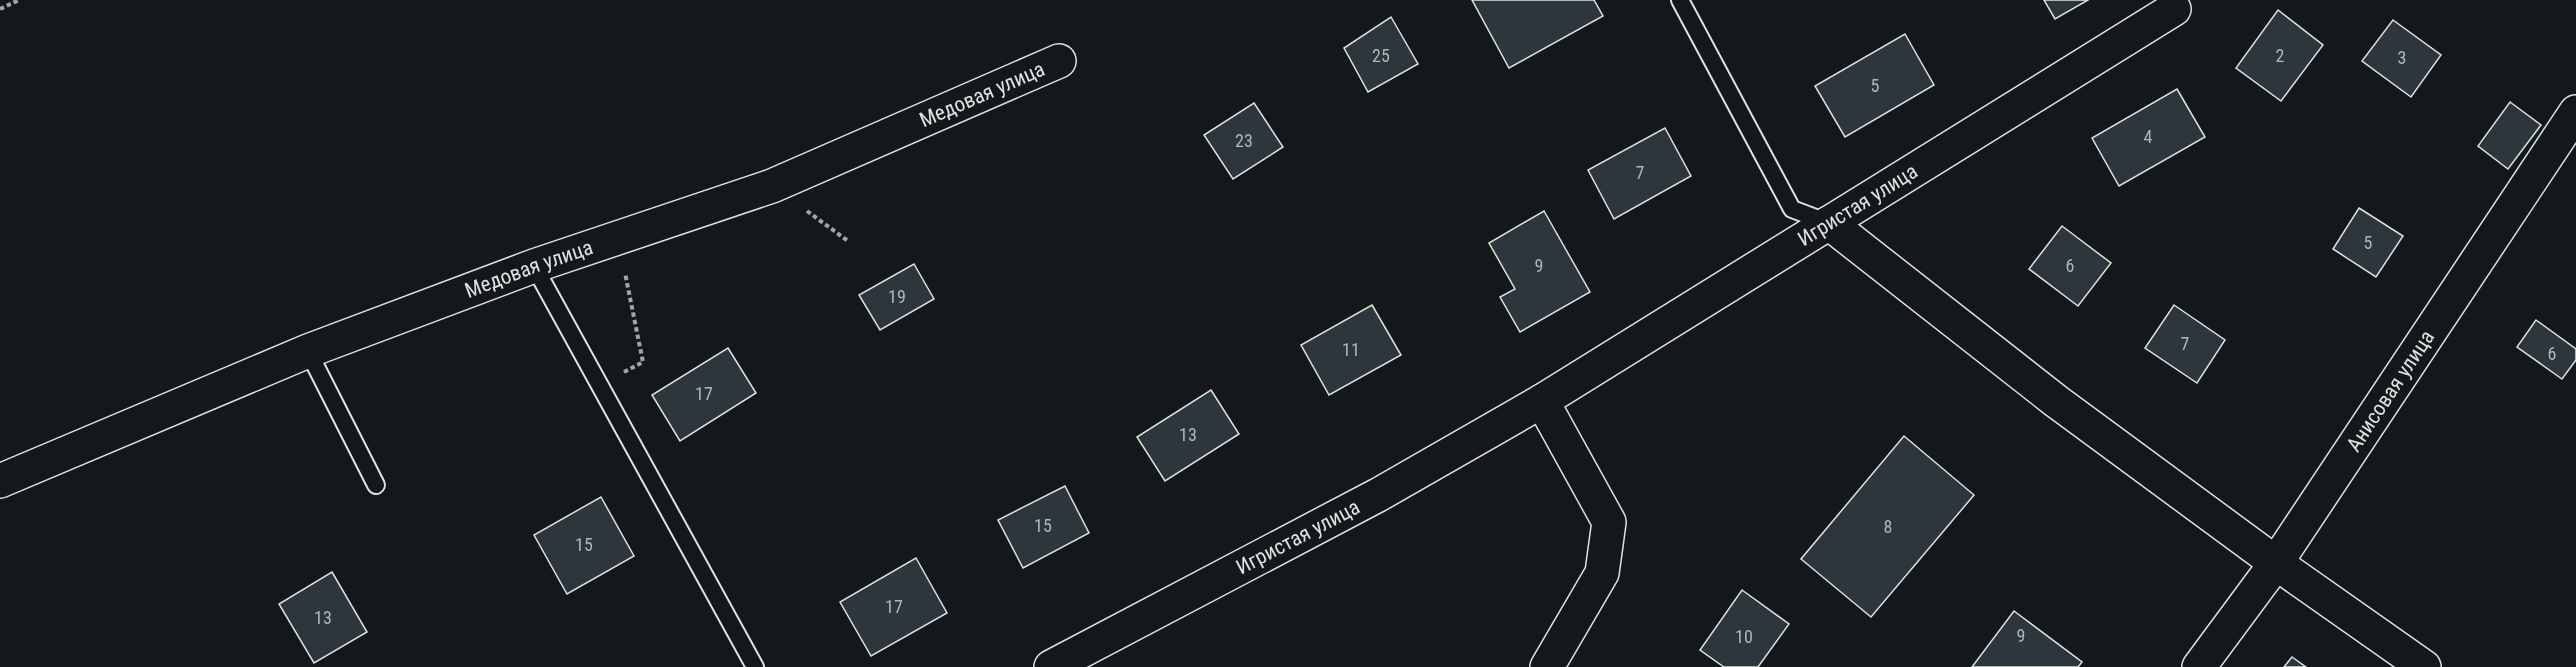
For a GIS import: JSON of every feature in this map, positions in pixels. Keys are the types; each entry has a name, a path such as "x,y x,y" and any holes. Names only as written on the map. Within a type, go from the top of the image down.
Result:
{"street":[{"name":"Игристая улица","path":"1051,667 1378,495 1542,401 2174,9"},
{"name":"Медовая улица","path":"0,481 308,351 534,266 772,186 1059,61"},
{"name":"Анисовая улица","path":"2199,667 2276,562 2576,112"},
{"path":"1829,223 2056,401 2424,667"},
{"path":"1542,401 1609,522 1602,573 1547,667"}],"lane":[{"path":"1680,0 1792,209 1829,223"},
{"path":"534,266 755,667"},
{"path":"308,351 376,485"}],"path":[{"path":"0,9 19,0"},
{"path":"772,186 848,240"},
{"path":"600,386 644,362 618,237"}],"building":[{"path":"1472,0 1594,0 1603,16 1509,68"},
{"path":"2044,0 2088,0 2055,19"},
{"path":"2278,10 2323,45 2281,101 2236,68"},
{"path":"1391,17 1418,64 1368,92 1344,48"},
{"path":"2393,20 2441,55 2411,97 2362,61"},
{"path":"1905,34 1934,85 1845,137 1815,86"},
{"path":"2177,89 2205,137 2119,186 2092,138"},
{"path":"2510,102 2541,125 2508,169 2478,146"},
{"path":"1254,103 1283,147 1233,179 1204,135"},
{"path":"1665,128 1691,176 1614,219 1588,170"},
{"path":"2359,208 2403,236 2376,277 2333,249"},
{"path":"1544,211 1590,292 1520,332 1500,297 1515,289 1489,243"},
{"path":"2062,226 2111,263 2078,306 2029,269"},
{"path":"914,264 934,299 880,330 859,295"},
{"path":"1372,305 1401,355 1329,395 1301,345"},
{"path":"2174,305 2225,340 2197,383 2145,348"},
{"path":"2536,320 2576,349 2576,360 2562,379 2517,347"},
{"path":"728,348 756,393 680,441 652,395"},
{"path":"1211,390 1239,434 1165,481 1137,437"},
{"path":"1904,436 1974,495 1871,617 1801,559"},
{"path":"1065,486 1089,533 1023,568 998,520"},
{"path":"601,497 634,556 567,594 534,535"},
{"path":"916,558 947,613 871,656 840,602"},
{"path":"332,572 367,632 314,663 279,604"},
{"path":"1742,590 1789,624 1758,667 1724,667 1700,650"},
{"path":"2014,611 2082,662 2078,667 1972,667"},
{"path":"2292,657 2306,667 2284,667"}]}
